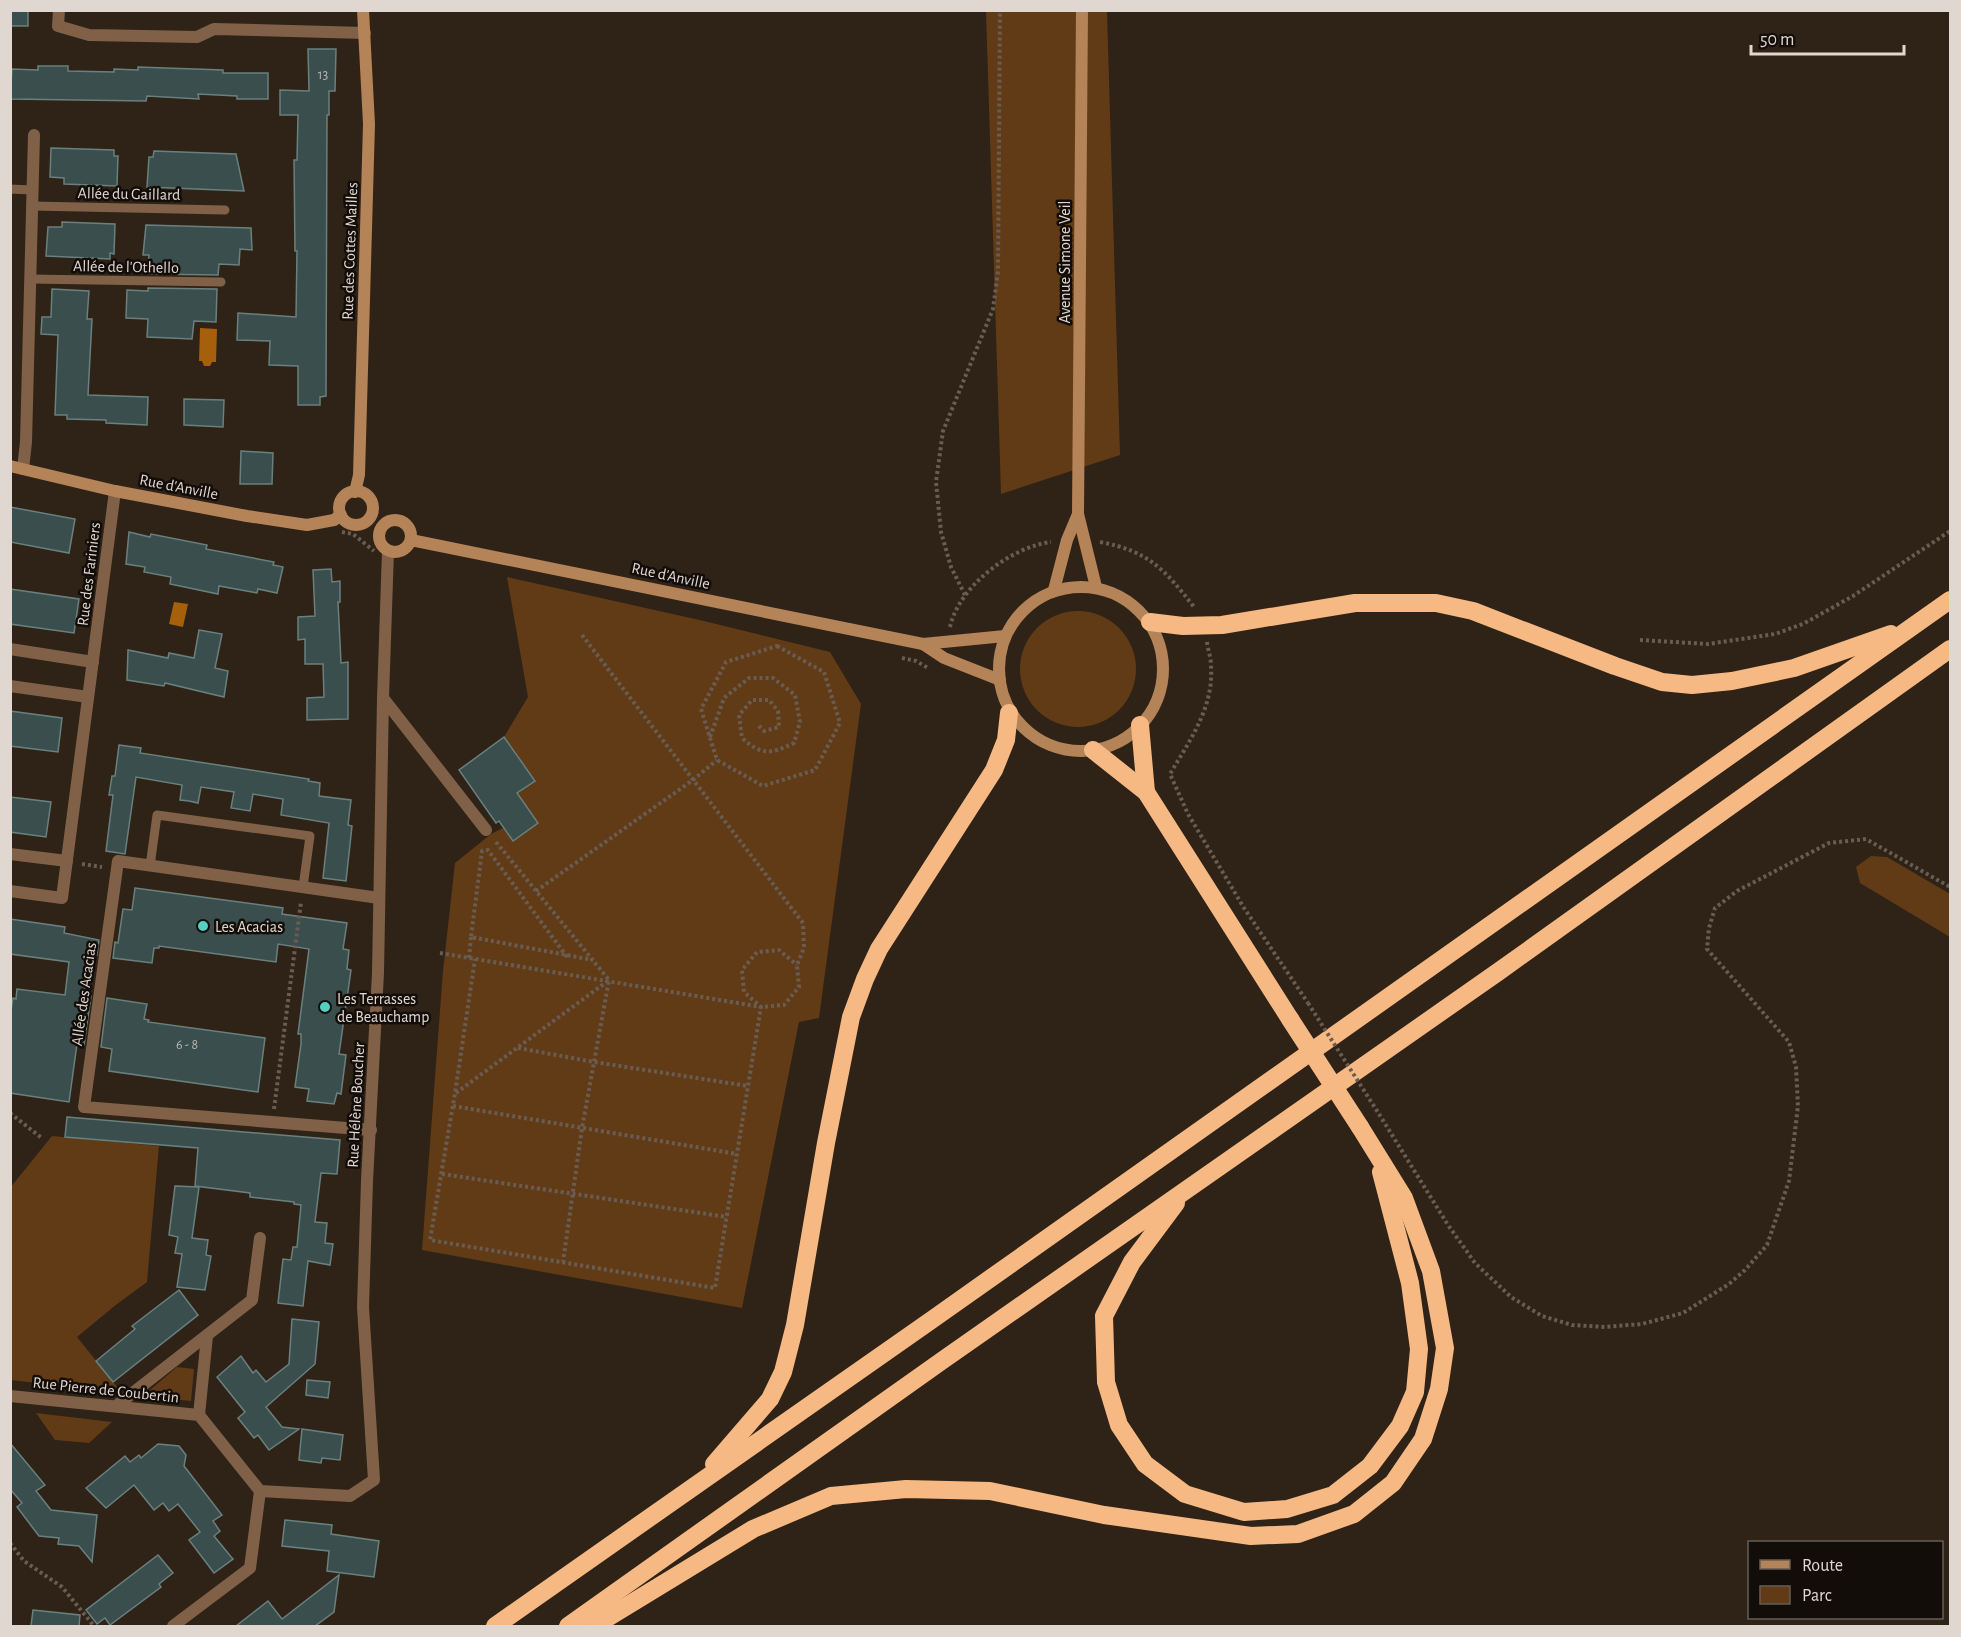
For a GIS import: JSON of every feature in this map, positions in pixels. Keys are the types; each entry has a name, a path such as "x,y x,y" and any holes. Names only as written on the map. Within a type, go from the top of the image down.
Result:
{"highway":[{"path":"495,1626 1950,600"},
{"path":"1150,622 1183,626 1222,625 1355,603 1436,603 1473,611 1662,682 1692,685 1732,681 1794,668 1917,623"},
{"path":"568,1626 1186,1189 1498,972 1950,649"},
{"path":"695,1486 770,1399 783,1372 795,1325 826,1143 851,1017 879,949 994,770 1006,740 1009,713"},
{"path":"1140,724 1146,792"},
{"path":"594,1626 753,1529 831,1496 906,1489 990,1491 1104,1515 1251,1536 1298,1534 1354,1514 1393,1483 1423,1439 1439,1389 1445,1348 1431,1271 1404,1198 1146,792 1093,750"},
{"path":"1186,1189 1132,1262 1104,1316 1106,1382 1119,1425 1145,1464 1185,1494 1244,1512 1287,1509 1333,1495 1370,1466 1400,1426 1414,1392 1419,1349 1410,1283 1376,1153"}],"street":[{"path":"59,10 58,26 89,35 197,37 214,29 365,33"},
{"name":"Rue des Cottes Mailles","path":"355,492 359,463 369,124 363,10"},
{"name":"Avenue Simone Veil","path":"1082,10 1078,513 1096,587"},
{"path":"16,468 26,442 34,135"},
{"name":"Rue d'Anville","path":"16,468 115,491 307,525 341,516"},
{"name":"Rue des Fariniers","path":"10,891 62,898 115,491"},
{"path":"379,537 358,525 348,523 341,516 339,510 345,496 355,492 365,494 373,507 394,520 404,522 407,526 411,535 409,544 402,551 388,554 381,545 379,537 381,527 394,520"},
{"path":"358,525 367,521 373,507"},
{"name":"Avenue Simone Veil","path":"1054,590 1067,540 1078,513"},
{"name":"Rue d'Anville","path":"411,540 923,644 1005,636"},
{"name":"Rue Hélène Boucher","path":"260,1491 350,1496 374,1480 363,1308 379,898 388,554"},
{"path":"1077,586 1096,587 1123,598 1150,622 1160,650 1162,680 1156,701 1146,719 1133,732 1119,741 1093,750 1071,750 1049,745 1029,732 1009,713 1000,680 999,658 1005,636 1017,616 1036,600 1054,590 1077,586"},
{"name":"Rue d'Anville","path":"923,644 944,658 1000,680"},
{"path":"10,649 93,662"},
{"path":"10,686 88,698"},
{"path":"383,698 486,830"},
{"path":"10,854 67,861"},
{"path":"117,869 118,861 379,898"},
{"name":"Allée des Acacias","path":"117,869 84,1107 371,1130"},
{"path":"116,1406 252,1300 260,1238"},
{"path":"198,1415 207,1335"},
{"name":"Rue Pierre de Coubertin","path":"10,1396 198,1415 260,1491"},
{"path":"173,1626 250,1568 260,1491"}],"lane":[{"path":"10,189 32,190"},
{"name":"Allée du Gaillard","path":"32,206 225,210"},
{"name":"Allée de l'Othello","path":"30,279 221,282"},
{"path":"150,866 157,815 274,831 310,836 303,887"}],"path":[{"path":"1000,10 998,271 993,309 943,430 936,482 940,532 951,567 965,594 1008,557 1024,548 1067,540"},
{"path":"326,521 330,534 341,532 353,534 374,550 388,554"},
{"path":"1640,640 1708,644 1775,634 1803,624 1853,596 1950,531"},
{"path":"1083,539 1115,545 1146,558 1166,572 1197,610 1211,666 1208,702 1200,723 1170,774 1188,814 1245,908 1475,1263 1511,1297 1542,1316 1572,1325 1605,1327 1642,1324 1683,1313 1729,1284 1767,1245 1789,1181 1798,1106 1796,1067 1789,1042 1707,949 1709,928 1715,908 1737,891 1829,843 1866,839 1950,887"},
{"path":"440,953 761,1007 784,1005 799,987 797,965 804,948 803,923 582,635"},
{"path":"777,646 824,672 840,723 814,770 763,786 717,760 701,709 726,662 777,646"},
{"path":"710,738 724,698 749,678 773,678 795,695 800,722 794,743 776,752 754,749 742,738 739,715 752,700 769,700 778,711 779,727 764,731 758,725"},
{"path":"536,891 693,780 717,760"},
{"path":"486,830 609,980 582,1128 563,1262"},
{"path":"469,958 482,851 488,850 567,957"},
{"path":"67,861 117,869"},
{"path":"273,1122 303,887"},
{"path":"471,937 567,957 593,960"},
{"path":"761,1007 744,992 742,969 757,952 779,950 797,965"},
{"path":"475,959 430,1240 715,1288 761,1007"},
{"path":"455,1094 609,980"},
{"path":"517,1048 748,1086"},
{"path":"453,1106 737,1154"},
{"path":"10,1113 43,1139"},
{"path":"442,1174 727,1217"},
{"path":"10,1543 24,1561 62,1587 93,1626"}],"green space":[{"path":"986,11 1107,11 1120,455 1001,494"},
{"path":"507,577 830,652 861,704 819,1018 799,1022 742,1308 422,1250 443,971 455,863 491,834 503,828 513,841 538,823 528,808 514,796 535,780 504,737 528,697"},
{"path":"1078,611 1100,615 1119,628 1132,647 1136,669 1132,691 1119,710 1100,723 1078,727 1056,723 1037,710 1024,691 1020,669 1024,647 1037,628 1056,615"},
{"path":"1871,856 1887,857 1950,894 1950,937 1860,883 1856,867"},
{"path":"52,1136 159,1146 147,1282 77,1337 122,1393 11,1380 10,1188"},
{"path":"177,1367 194,1369 191,1401 143,1396"},
{"path":"36,1413 112,1422 89,1443 55,1440"}],"shaded area":[{"path":"200,328 217,329 216,362 212,362 210,366 204,366 202,361 199,361"},
{"path":"174,602 188,604 183,627 169,624"}],"building":[{"path":"10,10 28,10 28,26 10,26"},
{"path":"308,49 336,49 335,91 329,91 329,115 327,115 326,396 320,397 320,405 298,405 298,366 269,365 270,341 237,340 238,313 296,317 297,251 295,251 294,160 297,160 298,115 280,115 280,90 309,91"},
{"path":"38,66 68,66 68,71 114,72 114,69 138,70 138,67 223,70 223,73 268,73 268,99 237,99 237,96 198,94 199,99 147,96 146,101 10,99 12,69 38,70"},
{"path":"51,148 114,150 114,156 118,156 117,186 64,184 64,178 50,177"},
{"path":"154,151 236,154 244,191 147,187 149,157 153,157"},
{"path":"62,222 115,224 114,254 110,253 110,259 46,256 48,227 62,227"},
{"path":"146,225 251,228 252,250 240,249 239,265 219,264 218,275 148,274 149,255 143,255"},
{"path":"148,288 217,289 216,322 194,321 192,339 147,337 148,319 126,318 127,290 148,291"},
{"path":"52,289 89,291 87,319 92,319 88,395 148,397 147,425 106,423 106,420 67,419 67,415 55,415 58,335 41,334 42,317 51,317"},
{"path":"184,399 224,400 223,427 184,425"},
{"path":"241,451 273,453 272,484 240,484"},
{"path":"10,507 75,519 69,553 10,542"},
{"path":"129,532 207,545 206,549 274,562 273,565 283,567 277,593 258,589 257,593 219,586 218,594 170,584 171,577 144,572 145,567 126,564"},
{"path":"331,569 332,582 340,581 340,602 338,602 341,663 348,662 348,719 307,720 307,698 324,697 323,664 305,664 305,639 298,640 298,617 315,616 313,570"},
{"path":"10,589 79,599 74,633 10,624"},
{"path":"199,630 222,634 215,668 228,671 224,697 165,683 164,686 127,680 128,650 168,658 169,653 194,658"},
{"path":"10,711 62,718 58,752 10,746"},
{"path":"504,737 535,781 517,793 538,823 513,841 499,821 496,823 459,770"},
{"path":"119,745 141,748 140,753 309,779 308,781 320,783 319,796 351,800 348,825 352,826 346,881 323,878 329,823 281,815 283,799 253,794 250,811 231,808 234,792 201,787 198,803 180,800 182,785 136,777 125,854 106,851 113,795 109,795 112,776 115,776"},
{"path":"10,797 51,802 46,837 10,832"},
{"path":"135,888 283,908 282,914 347,923 343,949 349,950 347,969 351,970 339,1054 346,1055 341,1094 337,1093 334,1104 307,1101 309,1089 295,1087 301,1044 301,1034 298,1034 309,949 278,944 276,962 159,946 159,948 154,948 152,963 113,958 115,942 118,943 123,909 132,910"},
{"path":"10,919 65,927 64,933 99,940 97,955 90,954 84,995 91,996 84,1045 77,1044 69,1102 10,1093 10,1017 17,989 65,995 69,962 10,954"},
{"path":"107,998 147,1004 144,1019 149,1020 148,1022 265,1038 258,1092 109,1071 112,1049 101,1047"},
{"path":"67,1117 340,1140 337,1174 321,1173 315,1222 327,1223 325,1243 333,1244 330,1265 308,1261 303,1306 278,1303 283,1259 291,1260 293,1247 297,1247 301,1205 294,1204 294,1202 250,1197 250,1193 195,1186 198,1148 65,1137"},
{"path":"175,1186 199,1187 192,1238 208,1240 206,1255 211,1256 205,1290 177,1287 182,1254 175,1253 178,1237 169,1235"},
{"path":"179,1290 198,1315 113,1382 96,1361 135,1329 132,1326"},
{"path":"292,1319 319,1322 315,1364 266,1407 282,1427 299,1429 269,1450 258,1435 254,1438 238,1418 245,1412 217,1377 241,1356 253,1373 256,1370 266,1382 289,1364"},
{"path":"307,1380 330,1382 328,1398 306,1395"},
{"path":"302,1429 343,1435 340,1460 322,1458 321,1463 299,1460"},
{"path":"10,1443 45,1485 36,1491 51,1510 97,1515 92,1562 79,1546 58,1544 59,1538 39,1536 17,1507 22,1503 10,1489"},
{"path":"158,1444 179,1446 186,1455 184,1466 222,1515 213,1521 220,1531 214,1536 233,1559 214,1573 189,1540 200,1532 178,1504 169,1511 163,1503 154,1510 134,1485 106,1508 86,1488 125,1456 130,1462 139,1455 141,1458"},
{"path":"285,1520 332,1525 331,1534 379,1541 374,1577 327,1571 329,1551 282,1546"},
{"path":"158,1555 173,1573 159,1584 161,1587 110,1625 105,1618 97,1624 86,1610"},
{"path":"339,1575 334,1612 315,1626 236,1626 268,1601 282,1619"},
{"path":"33,1610 80,1615 79,1626 31,1626"}],"place":[{"name":"Les Acacias","path":"203,926"},
{"name":"Les Terrasses de Beauchamp","path":"325,1007"}]}
